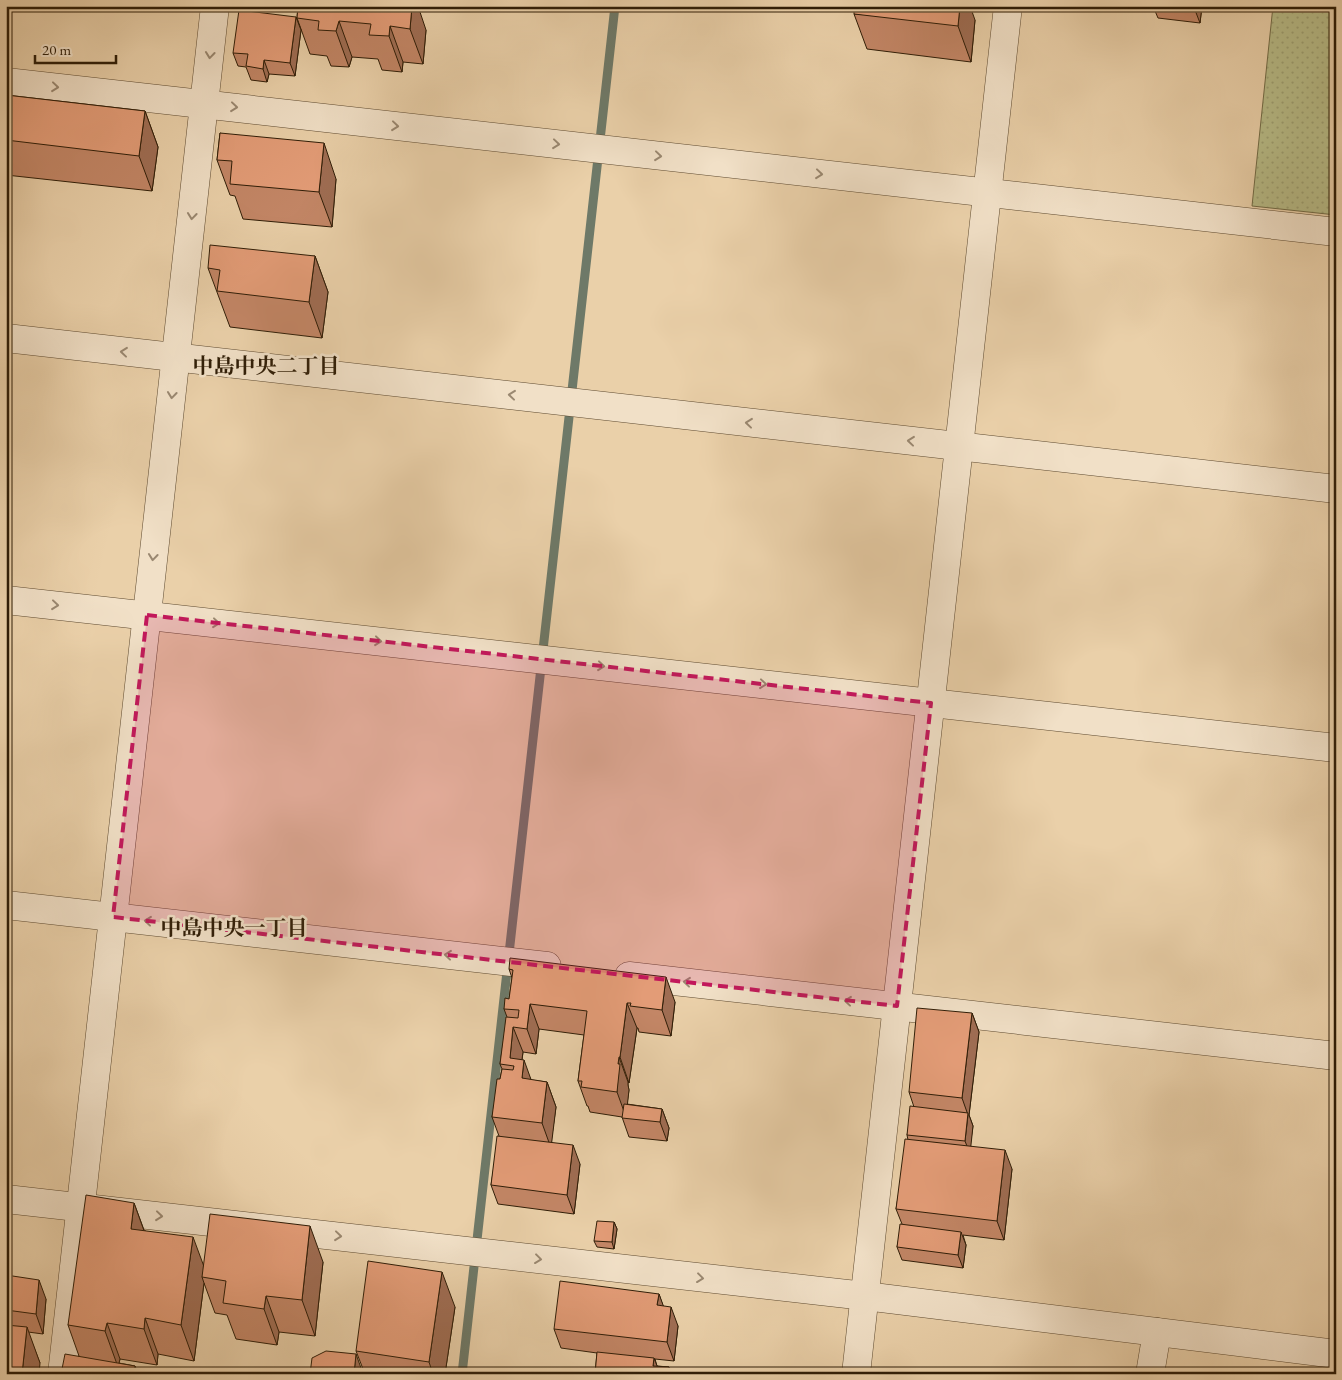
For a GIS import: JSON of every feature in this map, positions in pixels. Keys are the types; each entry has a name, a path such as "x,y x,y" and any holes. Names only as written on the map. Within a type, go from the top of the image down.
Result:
{"street":[{"path":"62,1374 215,6"},
{"path":"856,1374 1008,6"},
{"path":"6,82 1336,232"},
{"path":"6,338 1336,489"},
{"path":"6,600 1336,748"},
{"path":"6,905 570,969"},
{"path":"609,973 1336,1056"},
{"path":"6,1199 865,1296 1336,1354"},
{"path":"1150,1374 1157,1332"}],"highlighted area":[{"path":"147,615 931,703 897,1006 113,917"}],"green space":[{"path":"1273,6 1336,6 1336,215 1252,206"}],"building":[{"path":"298,6 412,6 410,29 390,26 389,36 369,35 371,24 339,21 336,31 318,30 319,21 297,18"},
{"path":"854,6 960,6 958,26 854,14"},
{"path":"1166,6 1196,6 1195,10"},
{"path":"239,10 296,17 290,63 264,60 263,69 246,66 248,54 233,53"},
{"path":"6,95 145,111 139,156 6,140"},
{"path":"220,133 324,143 319,192 230,184 232,161 217,160"},
{"path":"210,245 315,256 309,302 217,291 220,270 208,268"},
{"path":"510,958 666,977 662,1010 630,1006 631,1003 627,1003 618,1064 620,1064 617,1092 581,1087 582,1081 578,1081 587,1011 530,1004 527,1029 513,1027 510,1058 524,1060 522,1078 547,1082 542,1123 492,1117 497,1079 500,1079 502,1069 513,1070 514,1066 500,1064 506,1017 518,1018 519,1010 504,1009 505,998 509,999 513,970 509,969"},
{"path":"917,1008 972,1013 962,1098 909,1092"},
{"path":"624,1104 662,1109 660,1122 622,1118"},
{"path":"910,1106 968,1113 965,1141 907,1135"},
{"path":"497,1136 573,1145 567,1195 491,1185"},
{"path":"905,1139 1005,1150 997,1221 896,1209"},
{"path":"86,1195 134,1203 131,1229 193,1237 181,1325 145,1318 144,1329 107,1323 105,1331 68,1325"},
{"path":"210,1214 310,1226 302,1300 266,1296 264,1309 223,1303 226,1281 202,1277"},
{"path":"597,1221 614,1222 612,1242 594,1241"},
{"path":"900,1224 961,1232 958,1255 897,1247"},
{"path":"368,1261 442,1272 429,1362 356,1351"},
{"path":"6,1275 39,1280 36,1314 6,1310"},
{"path":"560,1281 659,1294 657,1305 671,1307 667,1342 554,1329"},
{"path":"6,1325 27,1327 22,1374 6,1374"},
{"path":"326,1351 356,1354 354,1374 310,1374 312,1358"},
{"path":"597,1352 654,1358 653,1366 669,1367 668,1374 595,1374"},
{"path":"65,1354 135,1366 134,1374 61,1374"}],"waterway":[{"path":"462,1374 615,6"}],"district":[{"name":"中島中央二丁目","path":"266,366"},
{"name":"中島中央一丁目","path":"234,928"}]}
